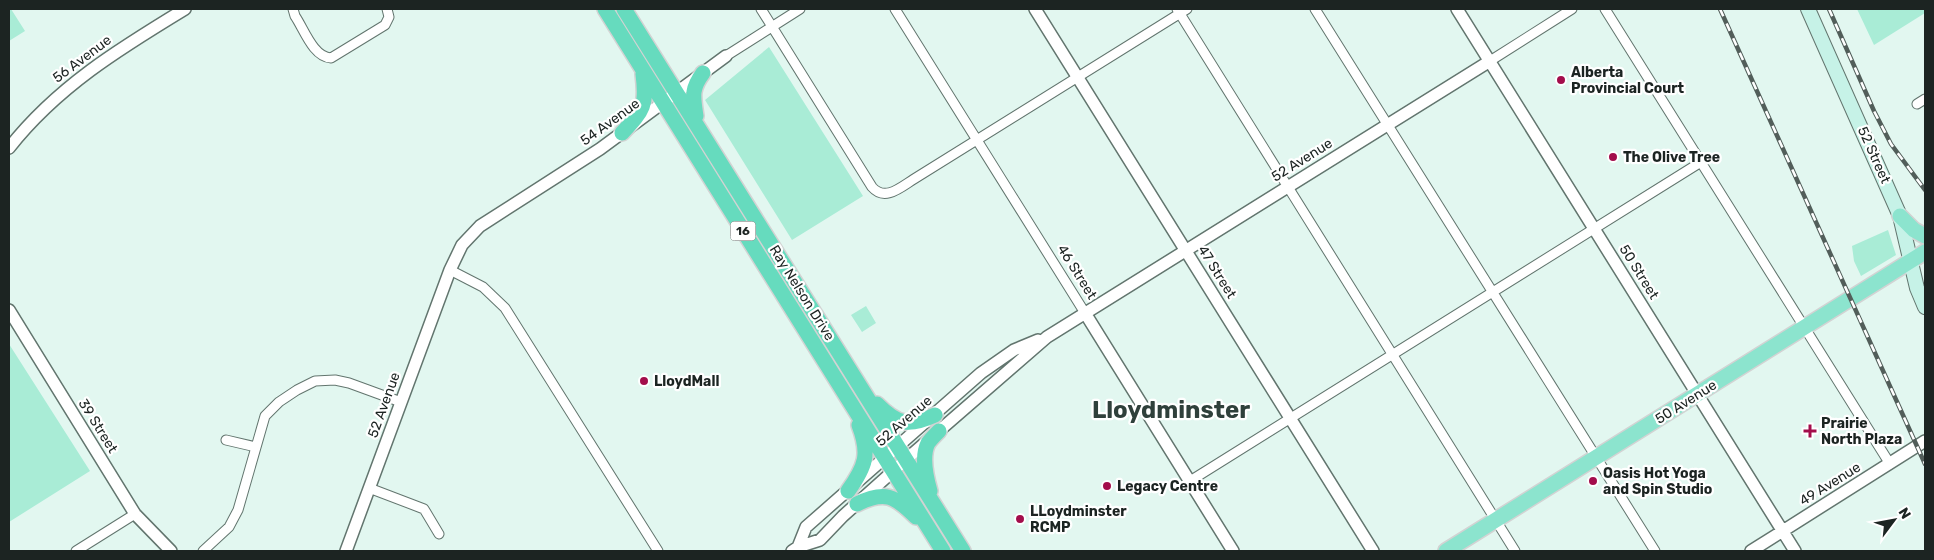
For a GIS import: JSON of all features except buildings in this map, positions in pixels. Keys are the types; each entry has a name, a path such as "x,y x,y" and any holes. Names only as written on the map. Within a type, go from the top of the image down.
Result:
{"highway":[{"name":"Ray Nelson Drive","path":"605,9 943,551"},
{"name":"Ray Nelson Drive","path":"624,9 963,551"},
{"path":"622,132 637,118 644,104 646,93 642,67"},
{"path":"696,122 693,97 694,85 703,73"},
{"path":"804,346 810,348 823,358"},
{"path":"860,386 884,411 900,422 909,424 935,415"},
{"path":"848,490 860,474 865,455 864,437 852,405"},
{"path":"933,505 925,470 926,451 928,444 938,431"},
{"path":"857,504 877,495 887,496 909,510 931,532"}],"main road":[{"name":"52 Street","path":"1808,9 1900,216 1917,288 1925,307"},
{"path":"1900,216 1914,230 1925,236"},
{"name":"50 Avenue","path":"1446,551 1925,252"}],"street":[{"name":"56 Avenue","path":"9,148 40,112 88,71 184,9"},
{"path":"293,9 295,16 318,53 326,58 331,58 385,25 389,17 387,9"},
{"path":"761,9 872,187 879,193 886,194 977,140 1181,10 1515,551"},
{"name":"54 Avenue","path":"450,270 462,245 477,228 600,149 726,56 800,9"},
{"name":"46 Street","path":"895,9 1233,551"},
{"name":"47 Street","path":"1035,9 1373,551"},
{"path":"1315,9 1655,551"},
{"name":"50 Street","path":"1458,9 1795,551"},
{"name":"52 Avenue","path":"795,549 806,527 885,458 902,454 938,431 1047,337 1572,9"},
{"path":"1605,9 1890,464"},
{"path":"1190,481 1701,162"},
{"path":"450,270 483,288 505,308 658,551"},
{"name":"52 Avenue","path":"346,551 450,270"},
{"name":"39 Street","path":"9,310 136,514 171,551"},
{"name":"52 Avenue","path":"795,549 820,540 893,471 902,454 935,415 992,364 1014,350 1047,337"},
{"path":"203,551 229,527 238,510 265,416 279,402 314,381 334,380 349,383 401,402"},
{"path":"226,440 256,447"},
{"name":"49 Avenue","path":"1751,551 1925,441"},
{"path":"369,488 424,510 439,534"},
{"path":"76,551 136,514"}],"green space":[{"path":"9,9 11,9 25,31 9,41"},
{"path":"1857,9 1925,9 1925,13 1874,45"},
{"path":"769,47 863,196 792,240 705,100"},
{"path":"1888,230 1896,255 1861,276 1854,261 1852,246"},
{"path":"866,306 876,323 862,332 851,315"},
{"path":"9,344 90,471 9,522"}],"railway":[{"path":"1720,9 1925,464"},
{"path":"1829,9 1874,111 1891,144 1925,190"}],"place":[{"name":"Alberta Provincial Court","path":"1561,80"},
{"name":"The Olive Tree","path":"1613,157"},
{"name":"LloydMall","path":"644,381"},
{"name":"Prairie North Plaza","path":"1810,431"},
{"name":"Oasis Hot Yoga and Spin Studio","path":"1593,481"},
{"name":"Legacy Centre","path":"1107,486"},
{"name":"LLoydminster RCMP","path":"1020,519"}],"district":[{"name":"Lloydminster","path":"1171,410"}]}
